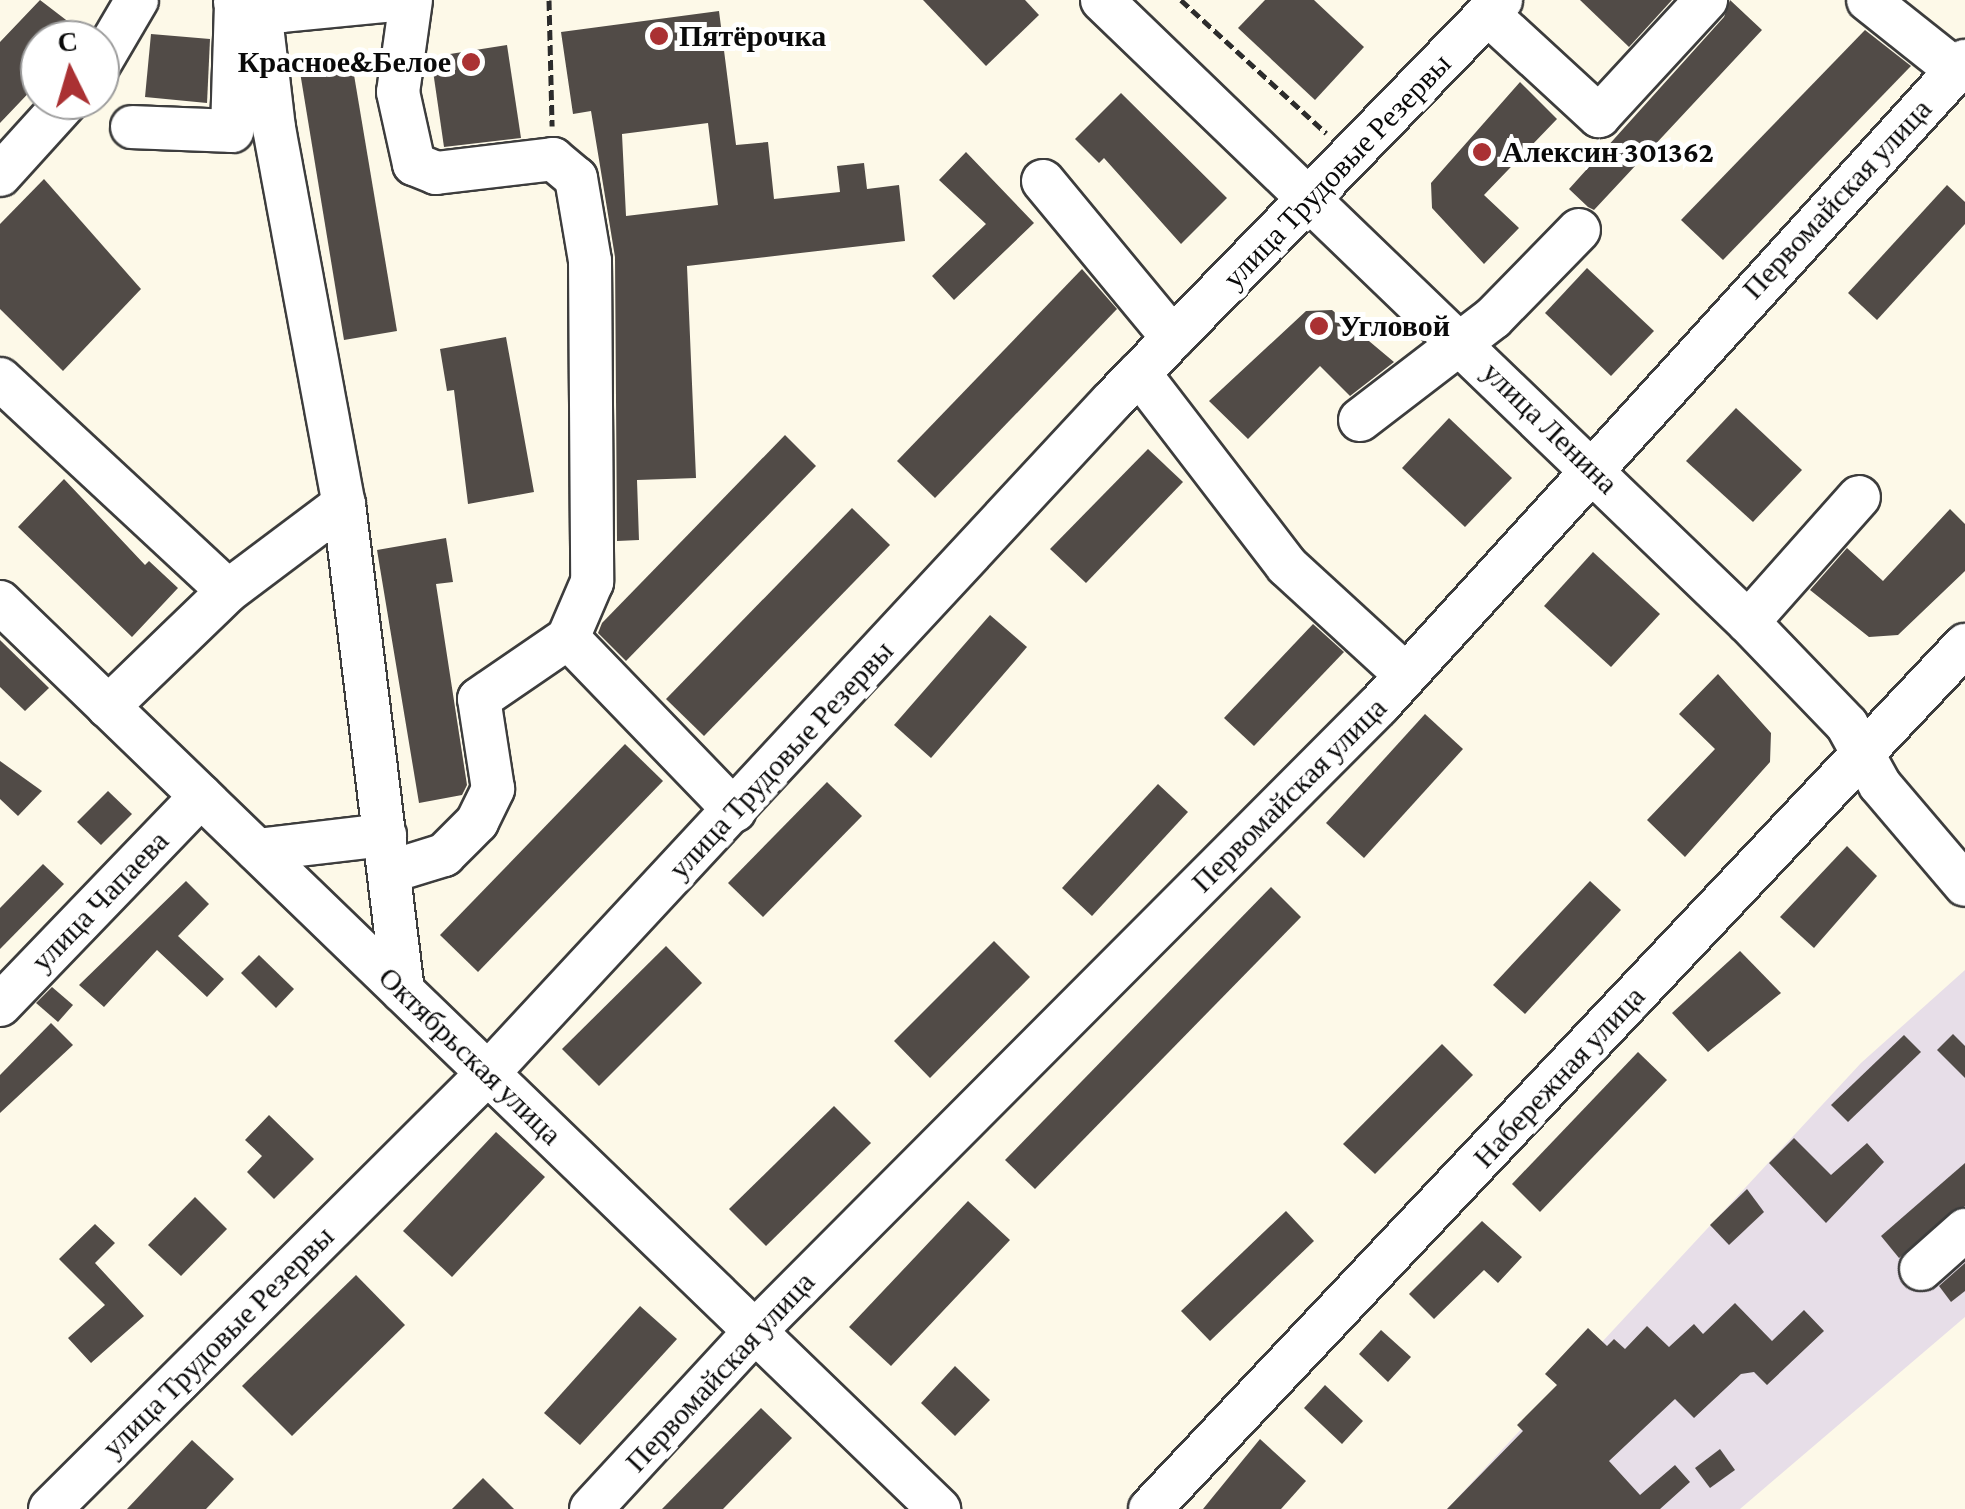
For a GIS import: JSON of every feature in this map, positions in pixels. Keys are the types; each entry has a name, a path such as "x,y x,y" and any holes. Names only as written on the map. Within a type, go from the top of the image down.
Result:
{"street":[{"path":"120,29 137,0"},
{"path":"240,4 343,10 396,0"},
{"path":"257,850 444,855 477,822 493,789 479,699 568,638 592,582 590,261 576,178 552,159 436,173 414,164 398,92 411,0"},
{"name":"улица Ленина","path":"1102,0 1748,622 1861,750 1908,822 1965,885"},
{"path":"1494,7 1599,116 1706,0"},
{"path":"1868,0 1960,65"},
{"path":"132,127 232,130 240,4"},
{"path":"240,4 274,128 344,504 403,991"},
{"name":"улица Трудовые Резервы","path":"50,1509 488,1074 1139,374 1494,7"},
{"name":"Первомайская улица","path":"590,1509 755,1331 1406,676 1960,65"},
{"path":"0,175 50,120"},
{"path":"1042,181 1174,338"},
{"path":"1360,420 1460,343 1580,230"},
{"path":"1139,374 1287,566 1406,676"},
{"path":"0,380 228,592"},
{"path":"1748,622 1859,497"},
{"path":"108,706 228,592 344,504"},
{"name":"Октябрьская улица","path":"0,602 939,1509"},
{"path":"568,638 735,810"},
{"name":"Набережная улица","path":"1150,1509 1861,750 1965,644"},
{"name":"улица Чапаева","path":"0,1006 200,796"},
{"path":"1920,1269 1965,1230"}],"path":[{"path":"548,0 552,159"},
{"path":"1180,0 1352,157"}],"shaded area":[{"path":"1965,970 1965,1317 1740,1509 1447,1509 1861,1063"}],"building":[{"path":"40,0 66,20 21,20"},
{"path":"923,0 1025,0 1039,15 986,66"},
{"path":"1265,0 1314,0 1364,47 1315,100 1238,28"},
{"path":"1580,0 1672,0 1629,47"},
{"path":"1730,0 1762,30 1594,210 1588,207 1569,189 1724,17"},
{"path":"719,11 736,145 768,142 774,199 840,192 837,166 864,163 867,189 899,185 905,241 687,266 696,478 637,480 639,540 617,541 615,257 591,111 573,114 561,32","holes":["708,123 718,205 626,216 622,134"]},
{"path":"20,21 20,102 0,123 0,42"},
{"path":"1865,30 1911,66 1723,260 1681,220"},
{"path":"151,34 210,39 207,103 145,97"},
{"path":"507,45 521,138 444,147 431,57"},
{"path":"352,63 397,331 344,340 300,72"},
{"path":"1520,82 1557,119 1484,195 1519,228 1484,264 1432,208 1431,183"},
{"path":"1121,93 1227,198 1181,244 1104,158 1099,163 1075,139"},
{"path":"966,152 1034,223 954,300 932,276 986,224 939,180"},
{"path":"44,179 141,289 63,371 0,309 0,224"},
{"path":"1947,185 1965,202 1965,224 1877,320 1848,293"},
{"path":"1587,268 1654,331 1611,376 1545,313"},
{"path":"1082,269 1117,309 935,498 897,461"},
{"path":"1332,310 1394,362 1350,396 1320,366 1248,439 1209,401 1306,311"},
{"path":"506,337 534,492 468,504 454,390 447,391 440,349"},
{"path":"1736,408 1802,470 1753,522 1686,461"},
{"path":"1449,418 1512,478 1465,527 1402,468"},
{"path":"785,435 816,466 626,661 598,633 602,623"},
{"path":"1148,449 1183,482 1086,583 1050,549"},
{"path":"64,479 145,565 149,561 178,588 132,637 18,527"},
{"path":"852,508 890,545 704,736 666,699"},
{"path":"1950,509 1965,524 1965,571 1898,635 1869,637 1810,590 1847,548 1883,581"},
{"path":"446,538 453,582 436,584 467,785 462,795 419,803 377,550"},
{"path":"1593,552 1660,614 1611,667 1544,606"},
{"path":"990,615 1027,647 931,758 894,725"},
{"path":"1313,624 1344,652 1254,746 1224,718"},
{"path":"0,640 49,688 25,711 0,687"},
{"path":"1718,674 1771,733 1770,762 1685,857 1647,820 1715,749 1679,714"},
{"path":"1425,714 1463,749 1364,858 1326,823"},
{"path":"625,744 663,781 478,972 440,935"},
{"path":"0,761 42,791 18,816 0,799"},
{"path":"827,782 862,816 763,917 728,883"},
{"path":"1158,784 1188,812 1092,916 1062,888"},
{"path":"108,791 132,814 101,845 77,822"},
{"path":"1847,846 1877,876 1814,948 1780,917"},
{"path":"43,864 64,884 0,949 0,908"},
{"path":"186,881 209,904 178,936 224,979 207,997 157,950 104,1007 79,985"},
{"path":"1590,881 1621,910 1525,1014 1493,985"},
{"path":"1271,887 1301,917 1035,1189 1005,1160"},
{"path":"994,941 1030,977 930,1078 894,1041"},
{"path":"666,946 702,983 599,1086 562,1049"},
{"path":"1740,951 1781,993 1708,1052 1672,1013"},
{"path":"259,955 294,989 276,1008 241,973"},
{"path":"52,987 73,1005 58,1022 36,1003"},
{"path":"51,1023 73,1045 0,1113 0,1075"},
{"path":"1953,1034 1965,1046 1965,1078 1937,1050"},
{"path":"1904,1035 1921,1052 1848,1122 1831,1105"},
{"path":"1442,1044 1473,1075 1375,1174 1343,1144"},
{"path":"1638,1052 1667,1080 1540,1212 1512,1184"},
{"path":"834,1106 871,1143 766,1246 729,1209"},
{"path":"269,1115 314,1159 274,1199 247,1172 262,1156 245,1140"},
{"path":"496,1132 545,1177 452,1277 403,1231"},
{"path":"1794,1138 1831,1175 1867,1143 1884,1162 1826,1223 1769,1163"},
{"path":"1965,1163 1965,1206 1899,1258 1881,1236"},
{"path":"1747,1189 1764,1212 1729,1245 1710,1225"},
{"path":"195,1197 227,1229 181,1276 148,1245"},
{"path":"968,1201 1010,1240 891,1366 849,1327"},
{"path":"1286,1211 1314,1241 1210,1341 1181,1311"},
{"path":"1482,1221 1522,1257 1498,1283 1484,1270 1434,1319 1409,1294"},
{"path":"95,1224 115,1243 95,1263 144,1316 91,1363 68,1338 105,1305 59,1259"},
{"path":"1965,1263 1965,1291 1951,1302 1939,1286"},
{"path":"356,1275 405,1325 292,1436 242,1386"},
{"path":"1735,1303 1772,1341 1804,1310 1824,1331 1767,1385 1754,1372 1741,1374 1694,1418 1675,1399 1609,1461 1640,1495 1675,1465 1690,1482 1660,1509 1447,1509 1523,1431 1517,1425 1557,1385 1545,1374 1588,1328 1607,1346 1614,1339 1625,1349 1647,1326 1669,1347 1694,1324 1703,1334"},
{"path":"640,1306 677,1339 580,1445 544,1413"},
{"path":"1381,1330 1411,1357 1388,1382 1359,1354"},
{"path":"955,1366 990,1400 955,1436 921,1403"},
{"path":"1325,1385 1363,1421 1342,1444 1304,1408"},
{"path":"761,1408 792,1438 723,1509 662,1509"},
{"path":"1260,1439 1306,1481 1281,1509 1203,1509"},
{"path":"192,1440 234,1479 206,1509 127,1509"},
{"path":"1720,1449 1735,1470 1710,1488 1695,1468"},
{"path":"483,1478 514,1509 452,1509"}],"place":[{"name":"Пятёрочка","path":"659,36"},
{"name":"Красное&Белое","path":"471,62"},
{"name":"Алексин 301362","path":"1482,152"},
{"name":"Угловой","path":"1319,326"}]}
